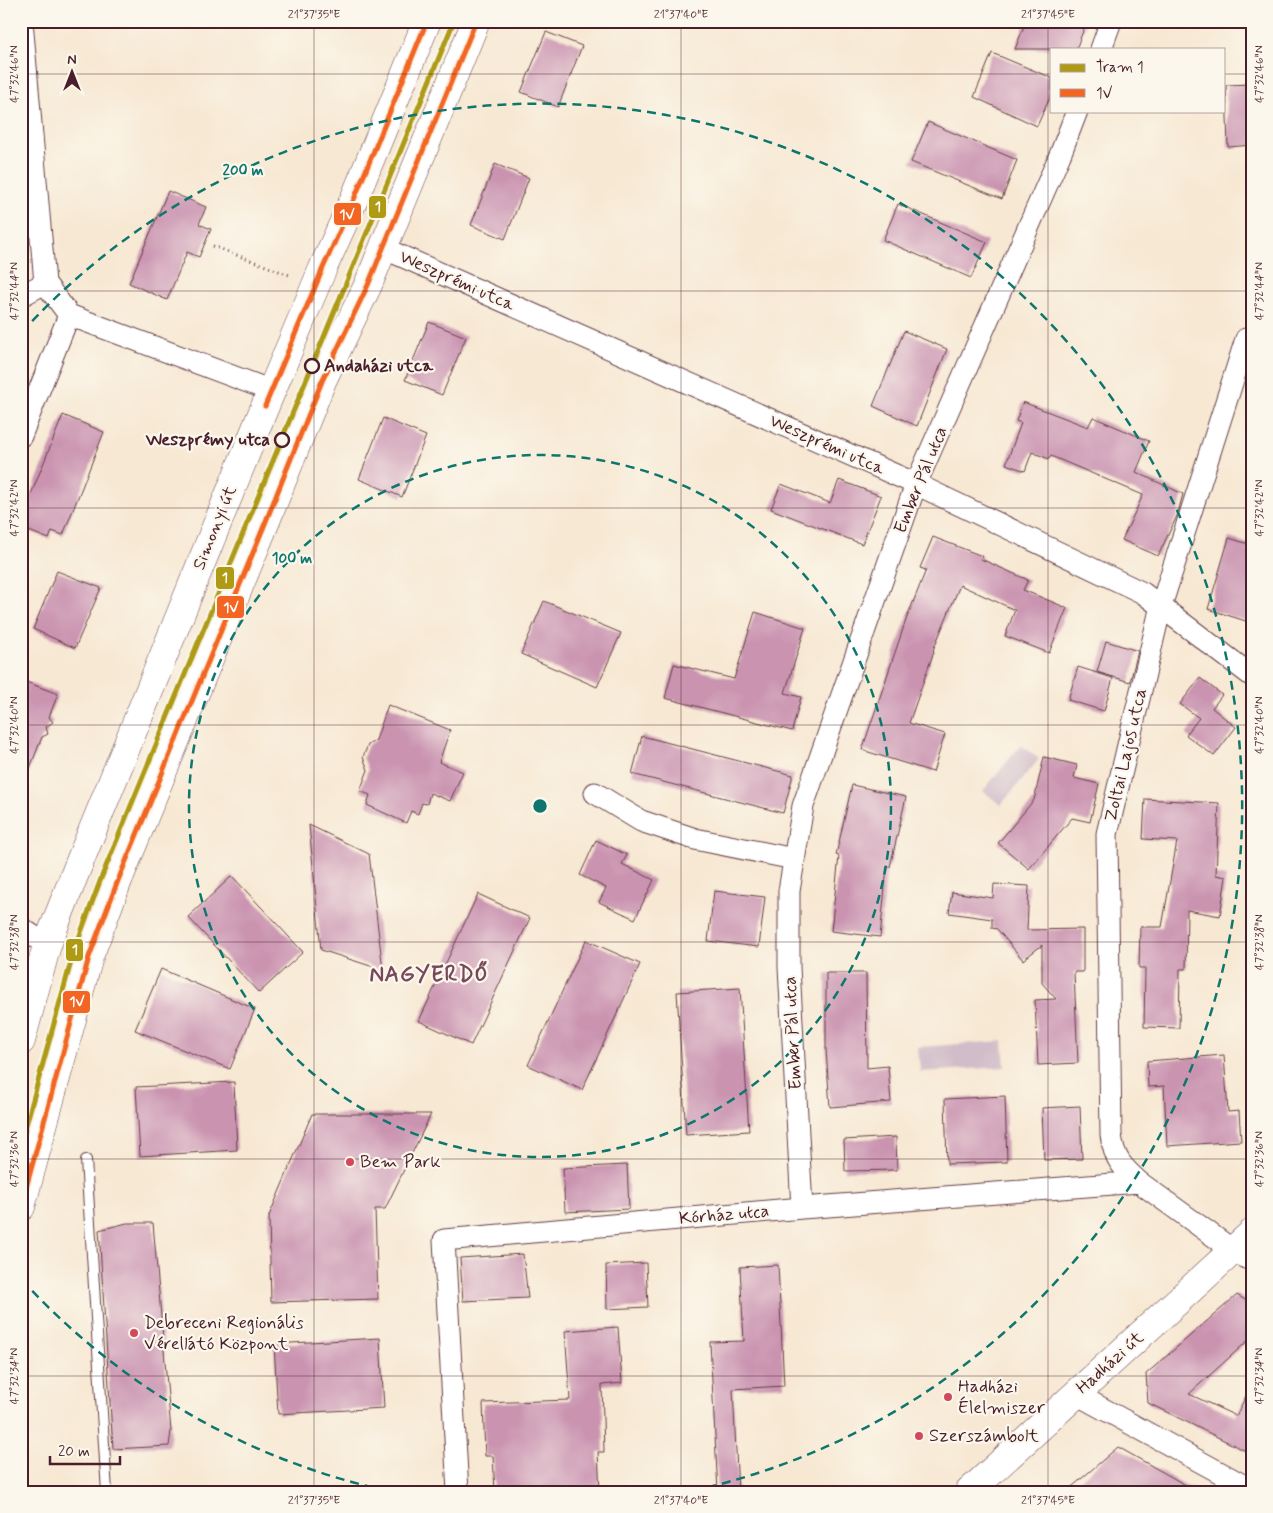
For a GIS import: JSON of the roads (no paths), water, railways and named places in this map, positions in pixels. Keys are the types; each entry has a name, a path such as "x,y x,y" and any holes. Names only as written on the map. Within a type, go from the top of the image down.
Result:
{"street":[{"path":"22,21 45,283 69,315 272,391"},
{"name":"Simonyi út","path":"21,1041 47,944 78,866 272,391 355,197 427,21"},
{"path":"21,1207 89,957 120,874 322,381 368,285 476,21"},
{"path":"1101,48 1111,21"},
{"name":"Ember Pál utca","path":"802,1208 789,967 789,891 803,806 916,484 1077,112"},
{"name":"Weszprémi utca","path":"383,248 916,484 1143,593 1252,676"},
{"path":"21,296 45,283"},
{"path":"21,436 69,315"},
{"name":"Zoltai Lajos utca","path":"1139,1182 1117,1160 1112,1148 1107,834 1161,606 1246,339 1252,339"},
{"path":"595,793 641,822 695,840 794,859"},
{"path":"21,928 47,944"},
{"path":"1139,1182 1246,1248"},
{"name":"Kórház utca","path":"458,1492 444,1240 802,1208 1139,1182"},
{"name":"Hadházi út","path":"968,1492 1076,1394 1246,1248"},
{"path":"1076,1394 1252,1490"}],"lane":[{"path":"86,1160 107,1492"}],"tram line":[{"name":"1","path":"21,1143 74,951 102,876 454,21"}],"place":[{"name":"Andaházi utca","path":"312,366"},
{"name":"Weszprémy utca","path":"282,440"},
{"name":"Bem Park","path":"350,1162"},
{"name":"Debreceni Regionális Vérellátó Központ","path":"134,1333"},
{"name":"Hadházi Élelmiszer","path":"948,1397"},
{"name":"Szerszámbolt","path":"919,1436"}],"district":[{"name":"NAGYERDŐ","path":"430,975"}]}
